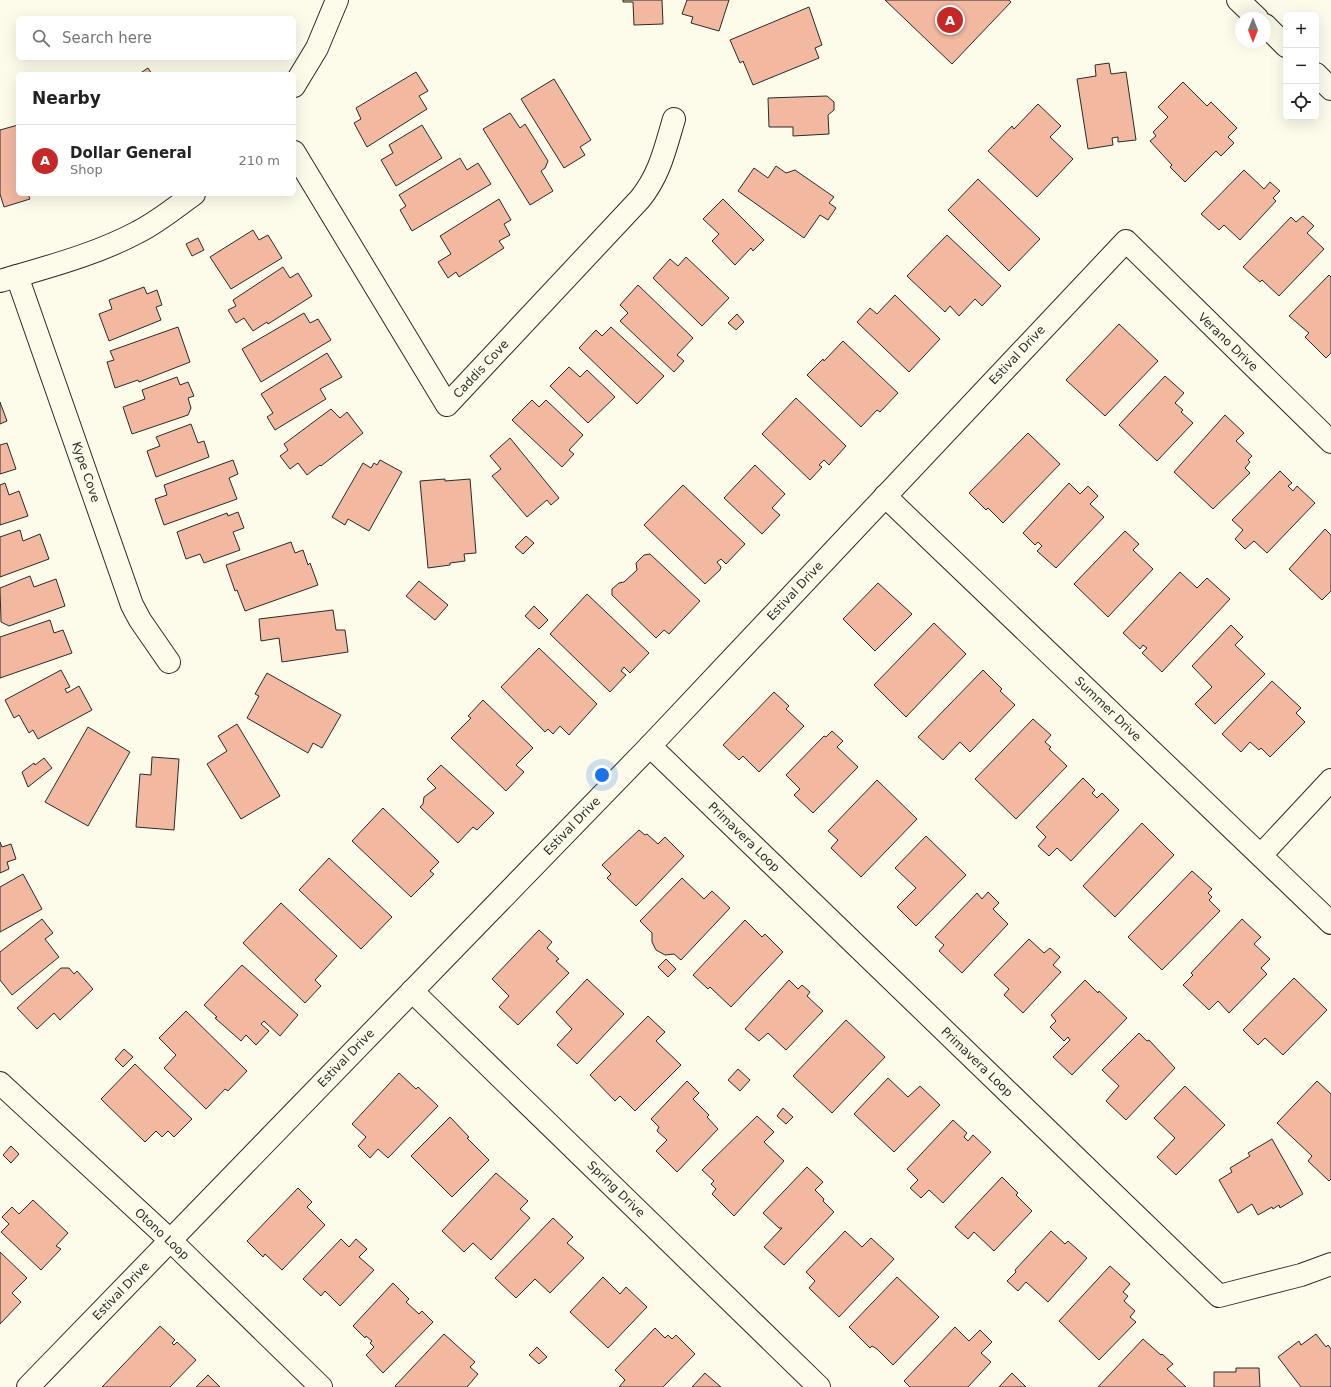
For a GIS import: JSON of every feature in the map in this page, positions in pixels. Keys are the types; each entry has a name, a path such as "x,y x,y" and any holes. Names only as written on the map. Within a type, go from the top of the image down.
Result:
{"street":[{"path":"296,83 316,48 336,0"},
{"path":"1271,32 1283,43"},
{"path":"1319,77 1331,89"},
{"name":"Caddis Cove","path":"296,155 447,405 640,199 652,184 660,165 674,119"},
{"path":"8,278 78,258 109,246 139,232 191,196"},
{"name":"Verano Drive","path":"1126,241 1331,442"},
{"name":"Estival Drive","path":"28,1387 650,746 1126,241"},
{"name":"Kype Cove","path":"8,278 132,605 140,620 169,662"},
{"name":"Summer Drive","path":"884,496 1331,923"},
{"name":"Primavera Loop","path":"650,746 1219,1296 1301,1275 1331,1264"},
{"path":"1260,855 1331,780"},
{"name":"Spring Drive","path":"412,991 819,1387"},
{"name":"Otono Loop","path":"0,1083 170,1240 321,1387"}],"building":[{"path":"623,0 662,0 663,24 634,25 633,2 623,2"},
{"path":"687,0 729,0 719,31 691,23 693,17 682,14"},
{"path":"885,0 1009,0 1011,2 952,64"},
{"path":"809,7 822,45 815,48 819,58 753,85 743,61 740,63 730,40"},
{"path":"1109,63 1111,74 1126,72 1136,140 1118,142 1118,137 1112,138 1113,145 1088,149 1077,79 1096,76 1095,65"},
{"path":"148,68 151,72 142,72"},
{"path":"416,72 428,91 419,96 427,109 367,147 354,123 361,119 356,108"},
{"path":"554,79 591,140 580,147 585,155 564,168 521,99"},
{"path":"1183,82 1207,106 1211,102 1237,128 1228,137 1234,143 1221,156 1216,151 1185,182 1170,167 1172,165 1150,141 1156,136 1153,132 1168,117 1158,107"},
{"path":"827,96 834,102 834,110 828,115 829,134 793,136 793,127 769,127 768,98"},
{"path":"1038,104 1061,126 1050,137 1073,159 1037,197 988,151 1012,126 1014,129"},
{"path":"510,113 520,128 525,124 548,161 545,168 541,171 553,191 530,205 483,129"},
{"path":"422,125 442,158 396,186 381,160 393,153 389,145"},
{"path":"16,126 16,196 29,196 30,199 4,207 0,194 0,130"},
{"path":"460,158 467,170 478,163 491,184 412,231 400,210 406,206 399,195"},
{"path":"776,166 786,173 795,170 834,197 829,203 836,208 828,220 820,215 804,238 738,191 754,168 768,178"},
{"path":"1244,170 1264,189 1270,182 1280,191 1273,198 1276,201 1240,240 1224,225 1219,230 1201,214"},
{"path":"978,179 1040,239 1009,271 948,210"},
{"path":"499,199 511,220 504,224 510,235 499,241 504,248 459,277 456,272 448,278 438,262 451,254 440,236"},
{"path":"723,199 764,240 753,251 751,248 735,265 712,241 719,234 703,219"},
{"path":"1303,216 1314,226 1307,233 1324,249 1279,296 1262,280 1260,282 1243,267 1291,217 1296,222"},
{"path":"253,230 259,240 268,235 282,258 231,289 210,257"},
{"path":"947,235 1001,286 982,306 975,299 959,316 950,306 945,312 907,276"},
{"path":"198,238 204,250 192,256 186,244"},
{"path":"686,257 729,298 702,326 653,278 670,259 678,266"},
{"path":"283,267 290,278 298,273 312,296 268,324 267,322 253,331 244,318 236,323 228,310 236,306 233,300"},
{"path":"1329,275 1331,277 1331,353 1326,358 1305,337 1309,333 1289,316"},
{"path":"638,285 693,338 677,355 684,361 674,372 620,321 628,313 620,305"},
{"path":"144,287 147,294 157,290 162,305 156,307 161,320 109,341 99,314 112,309 109,300"},
{"path":"895,295 940,339 909,372 857,322 870,308 877,314"},
{"path":"304,313 310,323 318,319 331,340 261,382 242,349"},
{"path":"737,314 744,322 736,330 728,323"},
{"path":"1119,324 1158,361 1105,416 1066,380"},
{"path":"178,327 190,362 139,382 138,380 115,388 107,362 114,360 110,351"},
{"path":"611,327 664,376 637,404 579,348 596,330 602,336"},
{"path":"843,341 898,393 880,412 877,410 861,427 807,375 823,359 824,361"},
{"path":"327,353 342,377 320,389 326,399 275,430 267,417 273,413 261,394"},
{"path":"569,367 580,377 587,370 615,397 588,423 550,386"},
{"path":"1165,376 1184,393 1175,403 1183,410 1181,412 1193,423 1157,461 1119,425"},
{"path":"177,377 180,385 188,382 194,396 188,398 191,408 188,415 132,434 123,407 145,399 142,390"},
{"path":"796,398 846,446 829,465 824,460 819,465 822,467 810,480 762,434"},
{"path":"532,400 539,407 546,400 583,435 569,450 574,454 562,467 512,420"},
{"path":"0,402 7,421 0,424"},
{"path":"331,409 340,418 347,412 363,433 307,475 298,463 290,469 280,456 288,450 284,444"},
{"path":"1225,415 1244,433 1236,441 1252,456 1248,460 1250,462 1245,468 1250,473 1213,509 1174,472"},
{"path":"191,424 198,443 204,441 209,457 156,477 147,451 160,446 156,437"},
{"path":"1028,433 1060,464 1003,523 988,508 986,510 969,493"},
{"path":"510,438 559,498 551,505 547,500 527,517 492,476 501,469 490,456"},
{"path":"7,443 16,469 0,474 0,445"},
{"path":"233,460 238,474 229,478 237,499 164,525 155,499 167,495 164,485"},
{"path":"380,460 402,472 369,531 348,519 345,525 332,517 363,463 371,468 374,463 377,465"},
{"path":"755,465 785,494 772,508 780,515 762,534 724,498"},
{"path":"1280,471 1292,483 1288,486 1293,491 1297,486 1315,503 1267,553 1254,541 1245,549 1235,539 1243,530 1232,520"},
{"path":"445,479 445,481 470,479 476,553 464,554 465,561 428,568 420,481"},
{"path":"5,483 9,495 19,491 28,516 0,525 0,485"},
{"path":"1069,483 1080,494 1088,486 1098,496 1090,504 1104,517 1056,568 1037,551 1042,546 1038,542 1035,545 1023,533"},
{"path":"683,485 745,544 726,564 721,559 717,562 721,567 720,570 705,584 644,525"},
{"path":"238,512 244,528 233,532 240,550 204,563 200,554 186,559 177,532 227,513 228,516"},
{"path":"1325,529 1331,535 1331,591 1322,600 1289,569"},
{"path":"20,530 23,541 40,534 49,559 0,577 0,537"},
{"path":"1125,531 1139,544 1133,550 1153,569 1108,617 1074,584"},
{"path":"526,536 534,543 523,554 515,547"},
{"path":"291,542 295,553 303,550 308,565 310,563 318,585 245,611 237,590 235,591 226,565"},
{"path":"650,554 700,601 669,634 664,630 656,638 612,595 612,589 619,583 624,582 637,570 636,563 644,555"},
{"path":"1180,572 1197,588 1207,578 1230,599 1162,672 1142,653 1147,648 1143,645 1140,649 1123,633"},
{"path":"30,576 34,587 56,579 65,606 9,626 1,622 0,588"},
{"path":"419,581 448,605 435,620 406,596"},
{"path":"878,583 912,614 875,651 843,619"},
{"path":"587,594 649,653 630,673 624,667 621,671 626,675 610,692 550,634"},
{"path":"534,606 548,620 539,629 525,616"},
{"path":"333,610 336,630 345,630 348,652 282,662 279,638 261,641 259,619"},
{"path":"50,620 54,633 63,630 72,653 0,678 0,637"},
{"path":"934,623 966,654 906,717 874,685"},
{"path":"1231,625 1243,637 1235,645 1265,674 1215,724 1195,704 1212,687 1192,666"},
{"path":"539,648 597,704 569,735 560,726 553,734 548,729 545,732 501,687"},
{"path":"61,670 70,687 65,689 67,693 79,686 92,710 38,739 33,730 29,733 19,715 14,718 5,700"},
{"path":"983,670 1002,689 1000,691 1015,705 970,752 960,742 943,760 918,737"},
{"path":"267,673 341,715 322,748 313,743 308,753 247,718 259,696 255,694"},
{"path":"1272,681 1301,708 1296,713 1305,722 1270,757 1261,748 1259,750 1250,742 1241,752 1222,734"},
{"path":"774,692 789,706 786,709 804,726 759,772 743,756 739,760 723,745"},
{"path":"483,700 533,748 516,765 524,772 506,791 451,738 471,718 468,716"},
{"path":"1033,719 1051,735 1045,742 1051,747 1049,749 1067,766 1016,819 975,779"},
{"path":"237,724 280,796 241,819 207,764 227,751 218,736"},
{"path":"88,727 130,752 88,826 45,802"},
{"path":"832,731 843,741 837,747 858,767 813,813 794,795 800,789 786,775 824,736 826,737"},
{"path":"152,757 179,759 174,830 136,827 140,774 151,775"},
{"path":"44,758 52,768 28,787 22,772"},
{"path":"441,765 494,813 477,830 473,827 458,843 420,807 423,804 424,797 436,788 427,779"},
{"path":"1083,778 1095,790 1092,793 1097,798 1102,793 1119,810 1071,861 1057,848 1049,856 1038,846 1046,837 1036,827"},
{"path":"877,780 917,819 861,877 831,848 838,840 828,831"},
{"path":"383,808 439,862 430,871 434,874 411,897 352,841"},
{"path":"1142,823 1174,855 1115,917 1083,886"},
{"path":"639,830 645,835 647,834 658,844 665,837 684,856 636,906 607,878 611,874 602,865"},
{"path":"926,836 966,875 916,926 897,907 916,888 895,868"},
{"path":"0,842 2,847 11,844 16,859 7,862 9,869 0,873"},
{"path":"329,858 392,917 361,949 299,890"},
{"path":"1192,871 1212,889 1208,893 1212,897 1209,900 1220,911 1162,970 1128,937"},
{"path":"23,874 42,909 0,932 0,887"},
{"path":"682,878 704,899 712,891 730,908 681,960 674,954 665,955 656,950 652,942 652,933 640,921"},
{"path":"988,892 999,903 993,909 1008,924 962,973 939,951 944,945 935,937 977,893 982,899"},
{"path":"281,903 337,956 315,980 321,986 305,1003 243,943"},
{"path":"42,919 53,933 45,939 59,957 12,995 0,980 0,952"},
{"path":"1242,919 1261,937 1254,944 1270,959 1261,968 1267,974 1229,1013 1218,1001 1209,1010 1183,985 1193,975 1191,973"},
{"path":"745,920 762,937 765,934 783,952 731,1007 710,987 708,989 693,975"},
{"path":"539,930 552,942 547,948 559,959 556,961 569,973 518,1025 499,1007 509,996 492,979"},
{"path":"1029,939 1044,953 1050,948 1060,957 1053,965 1061,972 1023,1013 1004,995 1009,989 994,975"},
{"path":"666,959 676,969 668,977 658,967"},
{"path":"242,965 298,1015 280,1036 264,1021 261,1024 269,1031 256,1045 246,1035 241,1041 215,1018 217,1017 204,1005"},
{"path":"61,968 69,968 74,974 77,971 93,989 60,1020 54,1013 37,1029 17,1008"},
{"path":"1294,978 1327,1010 1283,1055 1265,1038 1258,1045 1243,1030"},
{"path":"587,979 624,1014 577,1064 557,1045 572,1029 556,1012"},
{"path":"789,980 798,989 802,985 810,992 807,996 823,1011 786,1050 768,1033 759,1041 745,1029"},
{"path":"1085,980 1098,993 1099,991 1127,1018 1072,1075 1053,1057 1070,1040 1068,1037 1064,1041 1050,1027 1056,1021 1051,1015"},
{"path":"186,1011 247,1071 228,1091 225,1089 206,1109 164,1068 176,1055 159,1038"},
{"path":"648,1016 665,1032 656,1041 681,1065 635,1111 620,1096 615,1101 590,1075"},
{"path":"846,1020 885,1057 832,1113 793,1076"},
{"path":"1139,1033 1147,1041 1149,1040 1175,1068 1126,1120 1106,1101 1119,1086 1102,1070"},
{"path":"124,1049 133,1057 123,1067 115,1059"},
{"path":"135,1064 192,1119 174,1137 168,1131 162,1137 156,1131 145,1142 101,1099"},
{"path":"738,1069 750,1080 740,1091 728,1080"},
{"path":"399,1073 416,1089 418,1087 438,1106 388,1158 378,1149 370,1158 358,1146 366,1137 352,1124"},
{"path":"888,1078 908,1097 920,1086 940,1105 894,1152 854,1114"},
{"path":"687,1081 699,1093 693,1099 709,1115 707,1117 718,1129 677,1172 656,1151 667,1140 657,1131 659,1127 651,1119"},
{"path":"1317,1081 1331,1094 1331,1179 1329,1181 1308,1161 1312,1156 1277,1123"},
{"path":"1185,1086 1225,1125 1176,1175 1157,1157 1175,1138 1154,1118"},
{"path":"783,1108 793,1117 786,1124 777,1116"},
{"path":"757,1116 774,1132 764,1142 784,1161 734,1216 712,1194 716,1189 711,1184 714,1181 702,1170"},
{"path":"450,1117 469,1137 467,1138 489,1160 452,1197 411,1156"},
{"path":"953,1120 967,1133 964,1137 968,1141 973,1135 991,1152 943,1203 929,1190 921,1198 910,1188 918,1180 907,1169"},
{"path":"1272,1139 1303,1194 1280,1208 1279,1205 1273,1209 1272,1207 1258,1215 1252,1204 1238,1213 1219,1180 1232,1172 1230,1168 1250,1156 1248,1153"},
{"path":"11,1146 19,1154 11,1163 3,1155"},
{"path":"807,1167 823,1182 815,1190 834,1212 784,1265 764,1247 782,1228 779,1228 763,1213"},
{"path":"496,1173 528,1201 520,1209 530,1218 491,1260 473,1243 464,1252 442,1231"},
{"path":"1002,1177 1018,1193 1016,1195 1032,1211 994,1251 974,1232 968,1239 955,1227"},
{"path":"298,1188 312,1202 307,1207 325,1225 282,1270 265,1254 263,1257 247,1241"},
{"path":"33,1200 68,1233 56,1246 61,1249 41,1270 1,1232 9,1224 2,1217 12,1207 19,1214"},
{"path":"553,1218 573,1237 567,1243 584,1258 550,1293 535,1279 516,1298 495,1278"},
{"path":"845,1231 862,1247 871,1238 894,1259 839,1317 809,1288 815,1281 806,1272"},
{"path":"1051,1231 1065,1244 1068,1241 1087,1258 1048,1302 1026,1282 1018,1291 1007,1281 1016,1272 1015,1270"},
{"path":"341,1239 349,1247 356,1239 367,1249 359,1257 374,1270 340,1306 325,1291 321,1296 303,1279"},
{"path":"0,1252 27,1278 12,1293 21,1302 0,1324"},
{"path":"1110,1266 1130,1284 1123,1292 1128,1296 1124,1301 1135,1311 1130,1317 1136,1322 1099,1360 1059,1321"},
{"path":"603,1277 620,1294 626,1287 647,1307 608,1348 570,1312"},
{"path":"897,1277 939,1317 893,1365 877,1349 872,1346 870,1348 849,1327"},
{"path":"393,1283 409,1299 406,1302 419,1314 422,1311 433,1322 383,1373 366,1355 374,1347 370,1343 372,1341 366,1336 365,1338 353,1326"},
{"path":"160,1326 175,1340 172,1343 174,1345 177,1342 196,1360 170,1387 102,1387"},
{"path":"955,1327 969,1341 980,1330 992,1342 981,1353 991,1362 968,1387 910,1387 904,1381"},
{"path":"655,1328 665,1338 668,1335 672,1339 676,1335 695,1354 663,1387 619,1387 625,1380 615,1370"},
{"path":"444,1334 475,1362 470,1367 478,1374 467,1387 396,1387 395,1386"},
{"path":"1316,1334 1326,1347 1328,1345 1331,1349 1331,1387 1301,1387 1278,1357 1299,1341 1301,1345"},
{"path":"1143,1339 1173,1364 1167,1369 1186,1387 1098,1387"},
{"path":"537,1347 547,1357 539,1364 529,1355"},
{"path":"1236,1368 1259,1368 1260,1387 1214,1387 1214,1372 1236,1372"},
{"path":"705,1373 707,1375 721,1387 692,1387"},
{"path":"1012,1373 1026,1387 999,1387"},
{"path":"208,1375 220,1387 196,1387"}],"place":[{"name":"Dollar General","path":"950,20"}]}
